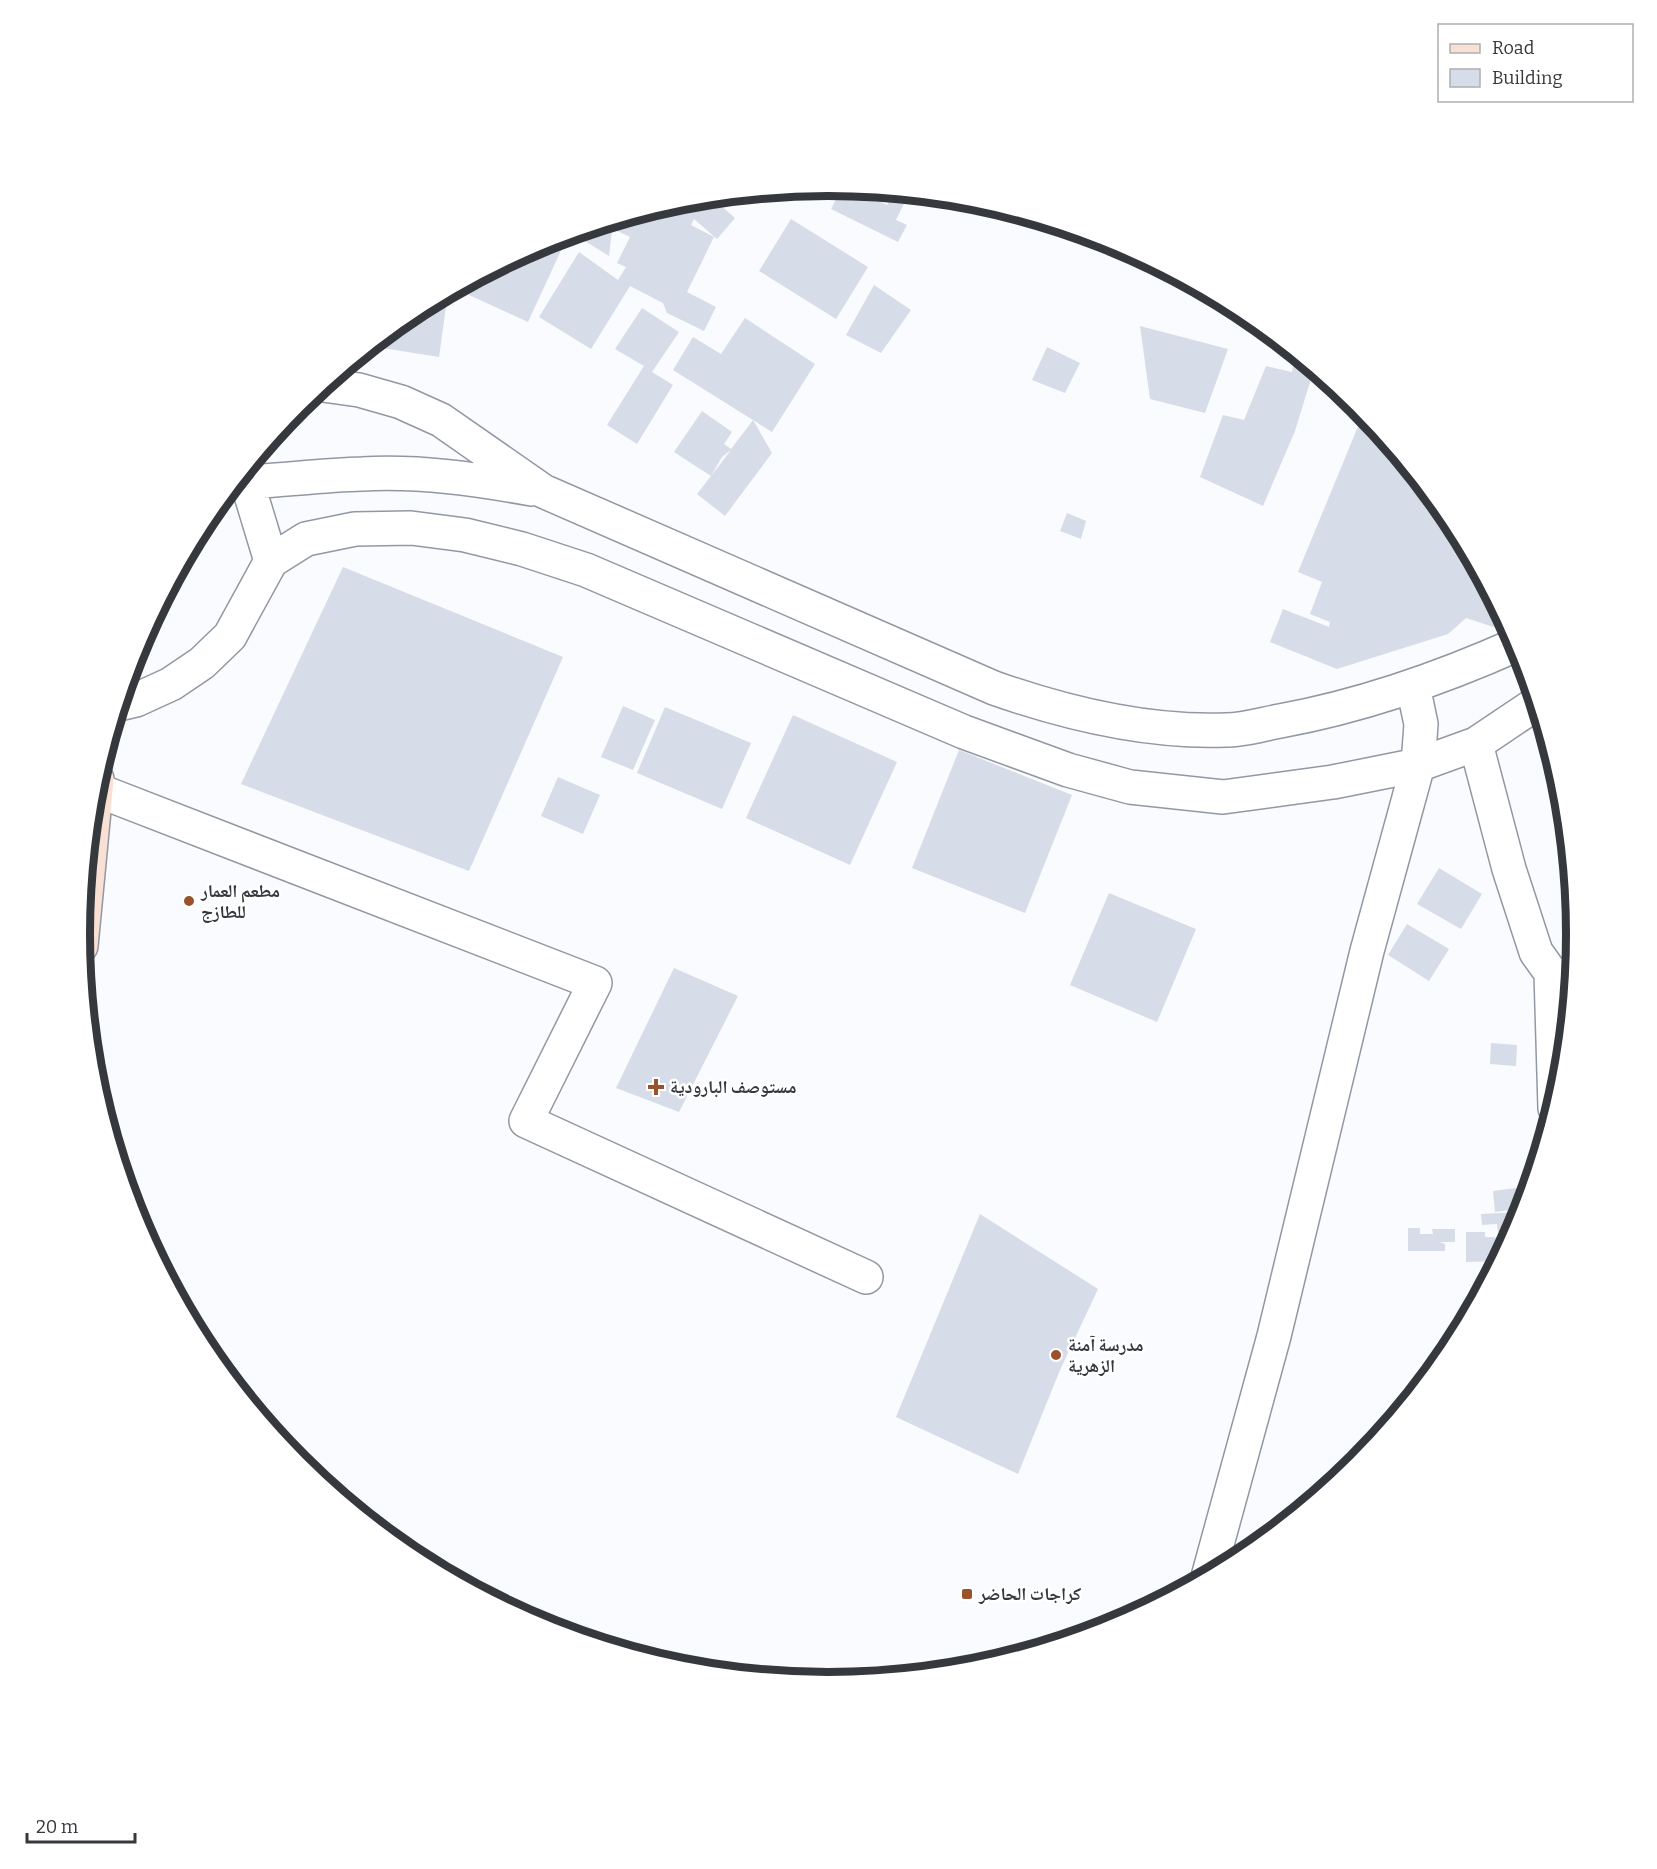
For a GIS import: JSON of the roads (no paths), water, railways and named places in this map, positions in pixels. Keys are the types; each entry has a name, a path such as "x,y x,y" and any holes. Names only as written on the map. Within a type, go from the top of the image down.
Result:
{"street":[{"path":"334,387 359,390 401,402 441,420 543,491 994,688 1039,704 1085,716 1168,728 1228,730 1327,712 1413,686 1509,648"},
{"path":"246,481 362,474 423,474 483,480 543,491"},
{"path":"243,485 272,561"},
{"path":"127,702 171,684 202,663 230,636 272,561 306,539 355,529 411,528 465,535 522,549 586,570 964,732 1068,770 1130,787 1223,797 1333,782 1418,765 1476,744 1531,707"},
{"path":"1211,1566 1274,1336 1367,951 1418,765 1421,724 1413,686"},
{"path":"1476,744 1509,869 1536,952 1562,976 1558,1048"},
{"path":"105,787 595,982 526,1121 866,1276"}],"place":[{"name":"مطعم العمار للطازج","path":"189,901"},
{"name":"مستوصف البارودية","path":"656,1087"},
{"name":"مدرسة آمنة الزهرية","path":"1056,1355"},
{"name":"كراجات الحاضر","path":"967,1594"}]}
